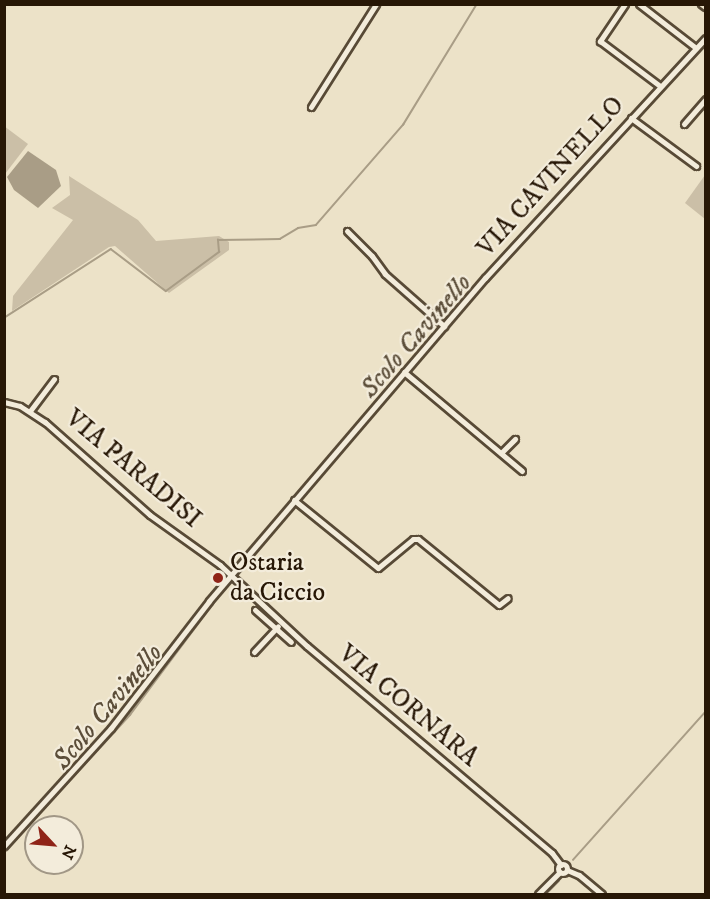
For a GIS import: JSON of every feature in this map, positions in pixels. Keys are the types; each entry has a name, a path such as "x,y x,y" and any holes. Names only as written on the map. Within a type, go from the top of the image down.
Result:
{"main road":[{"path":"702,4 705,7"}],"street":[{"path":"311,107 376,4"},
{"path":"625,4 600,41 660,86"},
{"path":"639,4 696,48"},
{"name":"VIA CAVINELLO","path":"4,846 111,728 231,575 406,374 444,326 705,38"},
{"path":"684,124 705,99"},
{"path":"631,118 696,166"},
{"path":"347,231 372,256 385,274 444,326"},
{"path":"406,374 522,471"},
{"path":"30,411 54,379"},
{"name":"VIA PARADISI","path":"4,402 30,411 150,515 199,548 231,575"},
{"path":"501,453 515,439"},
{"path":"296,502 378,568 413,539 418,539 499,605 508,598"},
{"name":"VIA CORNARA","path":"231,575 281,622 552,853 561,865 566,865 567,870"},
{"path":"255,610 291,642"},
{"path":"254,652 281,622"},
{"path":"560,872 558,868 561,865"},
{"path":"538,894 560,872 567,870 579,875 602,894"}],"shaded area":[{"path":"4,126 28,144 5,174 4,174"},
{"path":"28,151 56,170 61,186 38,208 14,190 7,177"},
{"path":"705,175 705,219 685,203"},
{"path":"69,176 138,220 156,241 219,236 229,242 229,250 169,293 115,246 109,247 12,311 13,296 73,220 52,208 70,195"}],"waterway":[{"path":"4,318 111,249 166,291 219,252 218,240 280,239 298,228 316,225 403,125 477,4"},
{"name":"Scolo Cavinello","path":"408,373 523,241"},
{"name":"Scolo Cavinello","path":"299,501 405,377"},
{"name":"Scolo Cavinello","path":"235,575 296,504"},
{"name":"Scolo Cavinello","path":"4,853 130,715 231,580"},
{"path":"573,860 706,711"},
{"path":"546,894 559,881"}],"place":[{"name":"Ostaria da Ciccio","path":"218,578"}]}
